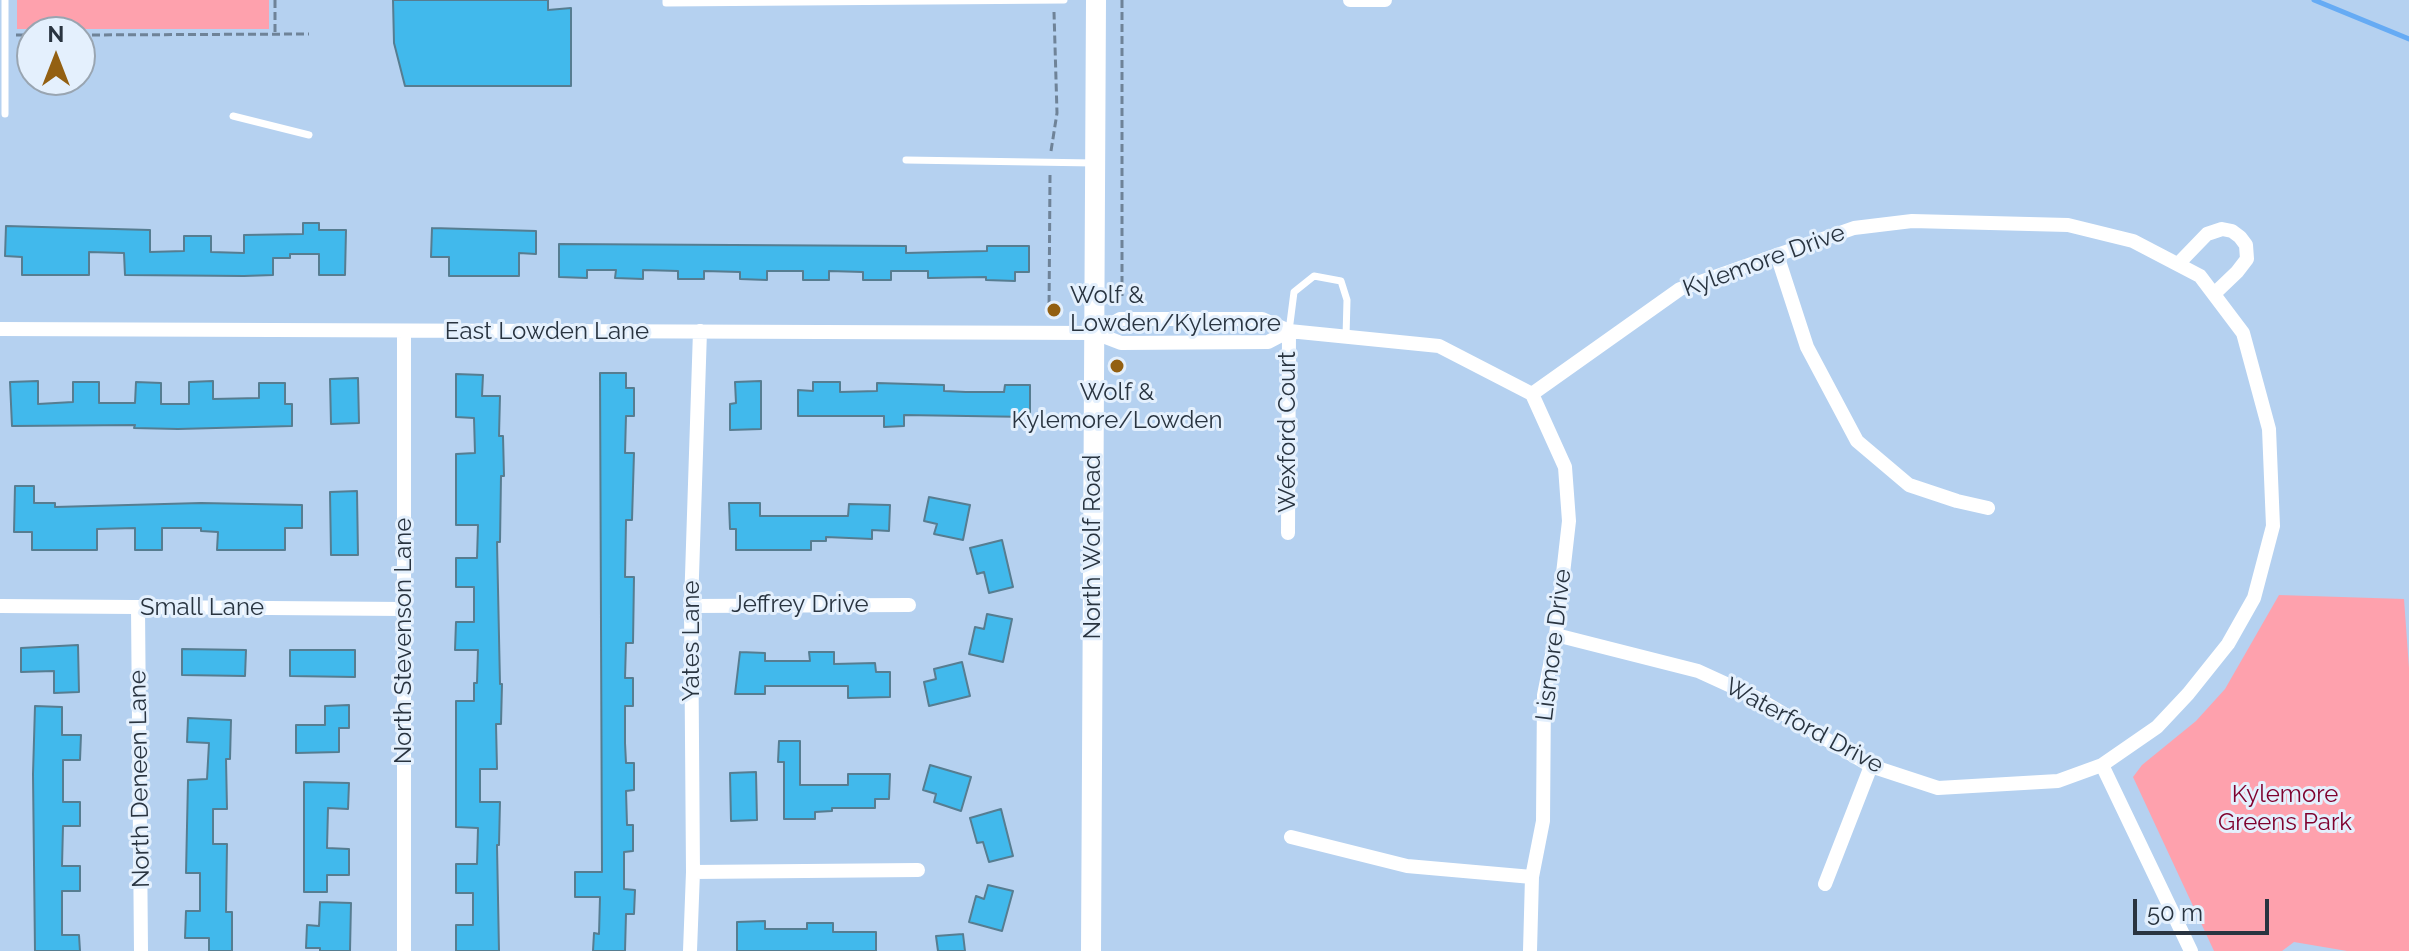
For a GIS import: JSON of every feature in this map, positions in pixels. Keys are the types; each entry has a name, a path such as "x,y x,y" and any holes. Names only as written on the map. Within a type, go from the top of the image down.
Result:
{"main road":[{"name":"North Wolf Road","path":"1091,951 1096,0"}],"street":[{"path":"1350,0 1385,0"},
{"name":"Kylemore Drive","path":"1532,394 1680,289 1854,228 1912,221 2068,225 2133,241 2200,276 2243,333 2269,429 2273,526 2254,598 2228,644 2157,727 2102,765"},
{"path":"2178,264 2207,234 2222,229 2240,237 2246,245 2247,259 2214,294"},
{"path":"1777,255 1807,347 1857,441 1909,485 1988,508"},
{"path":"1095,333 1120,319 1262,319 1289,331 1439,346 1532,394"},
{"name":"East Lowden Lane","path":"0,329 1095,333"},
{"name":"Yates Lane","path":"690,951 693,872 691,606 700,331"},
{"path":"1095,333 1121,343 1253,343 1268,342 1289,331"},
{"name":"Wexford Court","path":"1288,533 1289,331"},
{"name":"North Stevenson Lane","path":"404,332 404,951"},
{"name":"Lismore Drive","path":"1530,951 1532,877 1543,821 1544,695 1556,635 1569,521 1565,467 1532,394"},
{"name":"Jeffrey Drive","path":"691,606 909,605"},
{"name":"Small Lane","path":"0,606 404,609"},
{"name":"North Deneen Lane","path":"138,608 141,951"},
{"name":"Waterford Drive","path":"1556,635 1698,671 1757,698 1871,766 1938,788 2058,781 2102,765"},
{"path":"2102,765 2191,951"},
{"path":"1825,884 1871,766"},
{"path":"1291,837 1407,866 1532,877"},
{"path":"693,872 918,870"}],"lane":[{"path":"5,0 5,114"},
{"path":"666,0 666,3 1064,0"},
{"path":"233,116 309,135"},
{"path":"906,160 1096,163"},
{"path":"1289,331 1294,292 1314,276 1341,281 1347,300 1346,337"}],"path":[{"path":"275,0 275,34"},
{"path":"1122,0 1122,296"},
{"path":"96,35 309,34"}],"green space":[{"path":"17,0 269,0 269,29 96,29 96,16 17,16"},
{"name":"Kylemore Greens Park","path":"2279,595 2404,599 2409,668 2409,951 2347,951 2294,942 2282,951 2214,951 2133,777 2142,765 2196,721 2225,689"}],"building":[{"path":"393,0 548,0 548,10 571,8 571,86 405,86 394,43"},
{"path":"303,223 319,223 319,230 346,230 345,275 319,275 319,254 290,254 290,258 273,258 273,275 244,276 125,275 124,253 89,252 89,275 22,275 22,257 5,256 6,226 150,230 150,252 184,251 184,236 211,236 211,252 244,253 244,235 303,234"},
{"path":"432,228 536,231 536,254 519,253 519,276 449,276 449,257 431,257"},
{"path":"559,244 906,246 906,253 987,251 987,246 1029,246 1029,272 1015,272 1015,281 986,280 986,277 928,278 928,271 891,271 891,280 863,280 863,272 829,271 829,280 803,280 803,271 767,271 767,280 740,279 740,272 704,271 704,279 678,279 678,271 643,270 643,279 615,278 616,270 587,270 587,278 559,277"},
{"path":"600,373 626,373 626,388 634,388 634,416 626,416 625,453 634,453 632,520 626,520 625,577 634,577 633,643 626,643 625,678 633,678 633,706 625,706 625,743 626,763 634,763 634,790 626,791 627,825 633,825 633,851 624,852 624,889 635,890 634,914 626,914 625,951 593,951 594,933 599,934 600,897 575,897 575,872 602,872"},
{"path":"456,374 483,375 482,396 500,396 499,436 503,436 504,476 501,476 500,542 497,542 501,724 496,724 497,769 480,769 480,802 500,802 497,845 499,951 456,951 456,925 473,925 473,893 456,893 456,864 477,864 478,828 456,827 456,701 474,701 478,650 455,650 456,622 474,622 474,587 456,587 456,558 477,558 478,525 456,525 456,454 475,453 474,418 456,417"},
{"path":"358,378 359,423 331,424 330,379"},
{"path":"38,381 38,404 73,402 73,382 99,382 99,403 135,403 136,382 161,383 161,404 189,404 189,382 213,381 213,399 259,398 259,383 285,383 285,404 292,404 292,426 178,429 134,428 135,425 12,426 10,382"},
{"path":"761,381 761,429 730,430 730,404 736,403 735,382"},
{"path":"813,382 840,382 840,392 877,391 877,383 944,385 944,391 966,392 1004,392 1005,385 1030,385 1030,417 904,415 904,426 884,427 884,416 798,416 798,390 813,391"},
{"path":"15,486 34,486 34,503 55,503 55,507 201,503 302,505 302,528 285,528 285,550 217,550 218,532 201,531 201,528 162,528 162,550 135,550 135,528 97,529 97,550 32,550 32,532 14,532"},
{"path":"357,491 358,555 331,555 330,492"},
{"path":"929,497 970,505 963,540 934,534 937,524 924,521"},
{"path":"729,503 760,503 760,516 848,516 849,504 890,505 889,531 872,530 872,539 826,537 826,541 811,541 811,550 736,550 736,529 730,529"},
{"path":"1002,540 1013,587 989,593 984,572 977,574 970,548"},
{"path":"987,614 1012,619 1003,662 969,654 975,627 984,629"},
{"path":"78,645 79,692 54,693 54,671 21,672 21,648"},
{"path":"182,649 246,650 245,676 182,675"},
{"path":"290,650 355,650 355,677 290,676"},
{"path":"740,652 765,653 765,661 810,661 809,652 834,652 834,664 875,663 876,672 890,672 890,697 848,698 848,686 765,686 765,694 735,694"},
{"path":"962,662 970,696 929,706 924,682 936,679 934,669"},
{"path":"349,705 349,728 339,728 339,752 296,753 296,725 325,725 325,706"},
{"path":"35,706 62,707 62,735 81,735 80,760 63,760 63,802 80,802 80,826 63,826 62,866 80,866 80,891 62,891 62,935 79,935 80,951 35,951"},
{"path":"188,718 231,720 230,759 226,759 227,809 213,809 213,844 227,844 226,912 232,912 232,951 209,951 209,938 185,938 186,911 200,911 200,873 186,873 188,780 207,779 209,743 187,742"},
{"path":"779,741 800,741 800,785 848,785 848,774 890,774 889,799 875,799 875,808 832,808 832,811 815,812 815,819 784,819 784,762 778,762"},
{"path":"930,765 971,777 961,811 934,802 936,794 923,790"},
{"path":"756,772 757,820 731,821 730,773"},
{"path":"304,782 349,783 348,809 328,808 327,848 349,849 349,875 327,875 327,892 304,892"},
{"path":"1001,809 1013,856 989,862 983,842 977,843 970,818"},
{"path":"988,885 1013,891 1002,931 969,922 976,896 984,899"},
{"path":"320,902 351,903 350,951 306,948 307,925 319,926"},
{"path":"765,921 765,929 807,929 807,923 833,923 833,932 876,932 876,951 737,951 737,922"},
{"path":"963,934 965,951 938,951 936,936"}],"waterway":[{"path":"2314,0 2409,39"}],"place":[{"name":"Wolf & Lowden/Kylemore","path":"1054,310"},
{"name":"Wolf & Kylemore/Lowden","path":"1117,366"}]}
